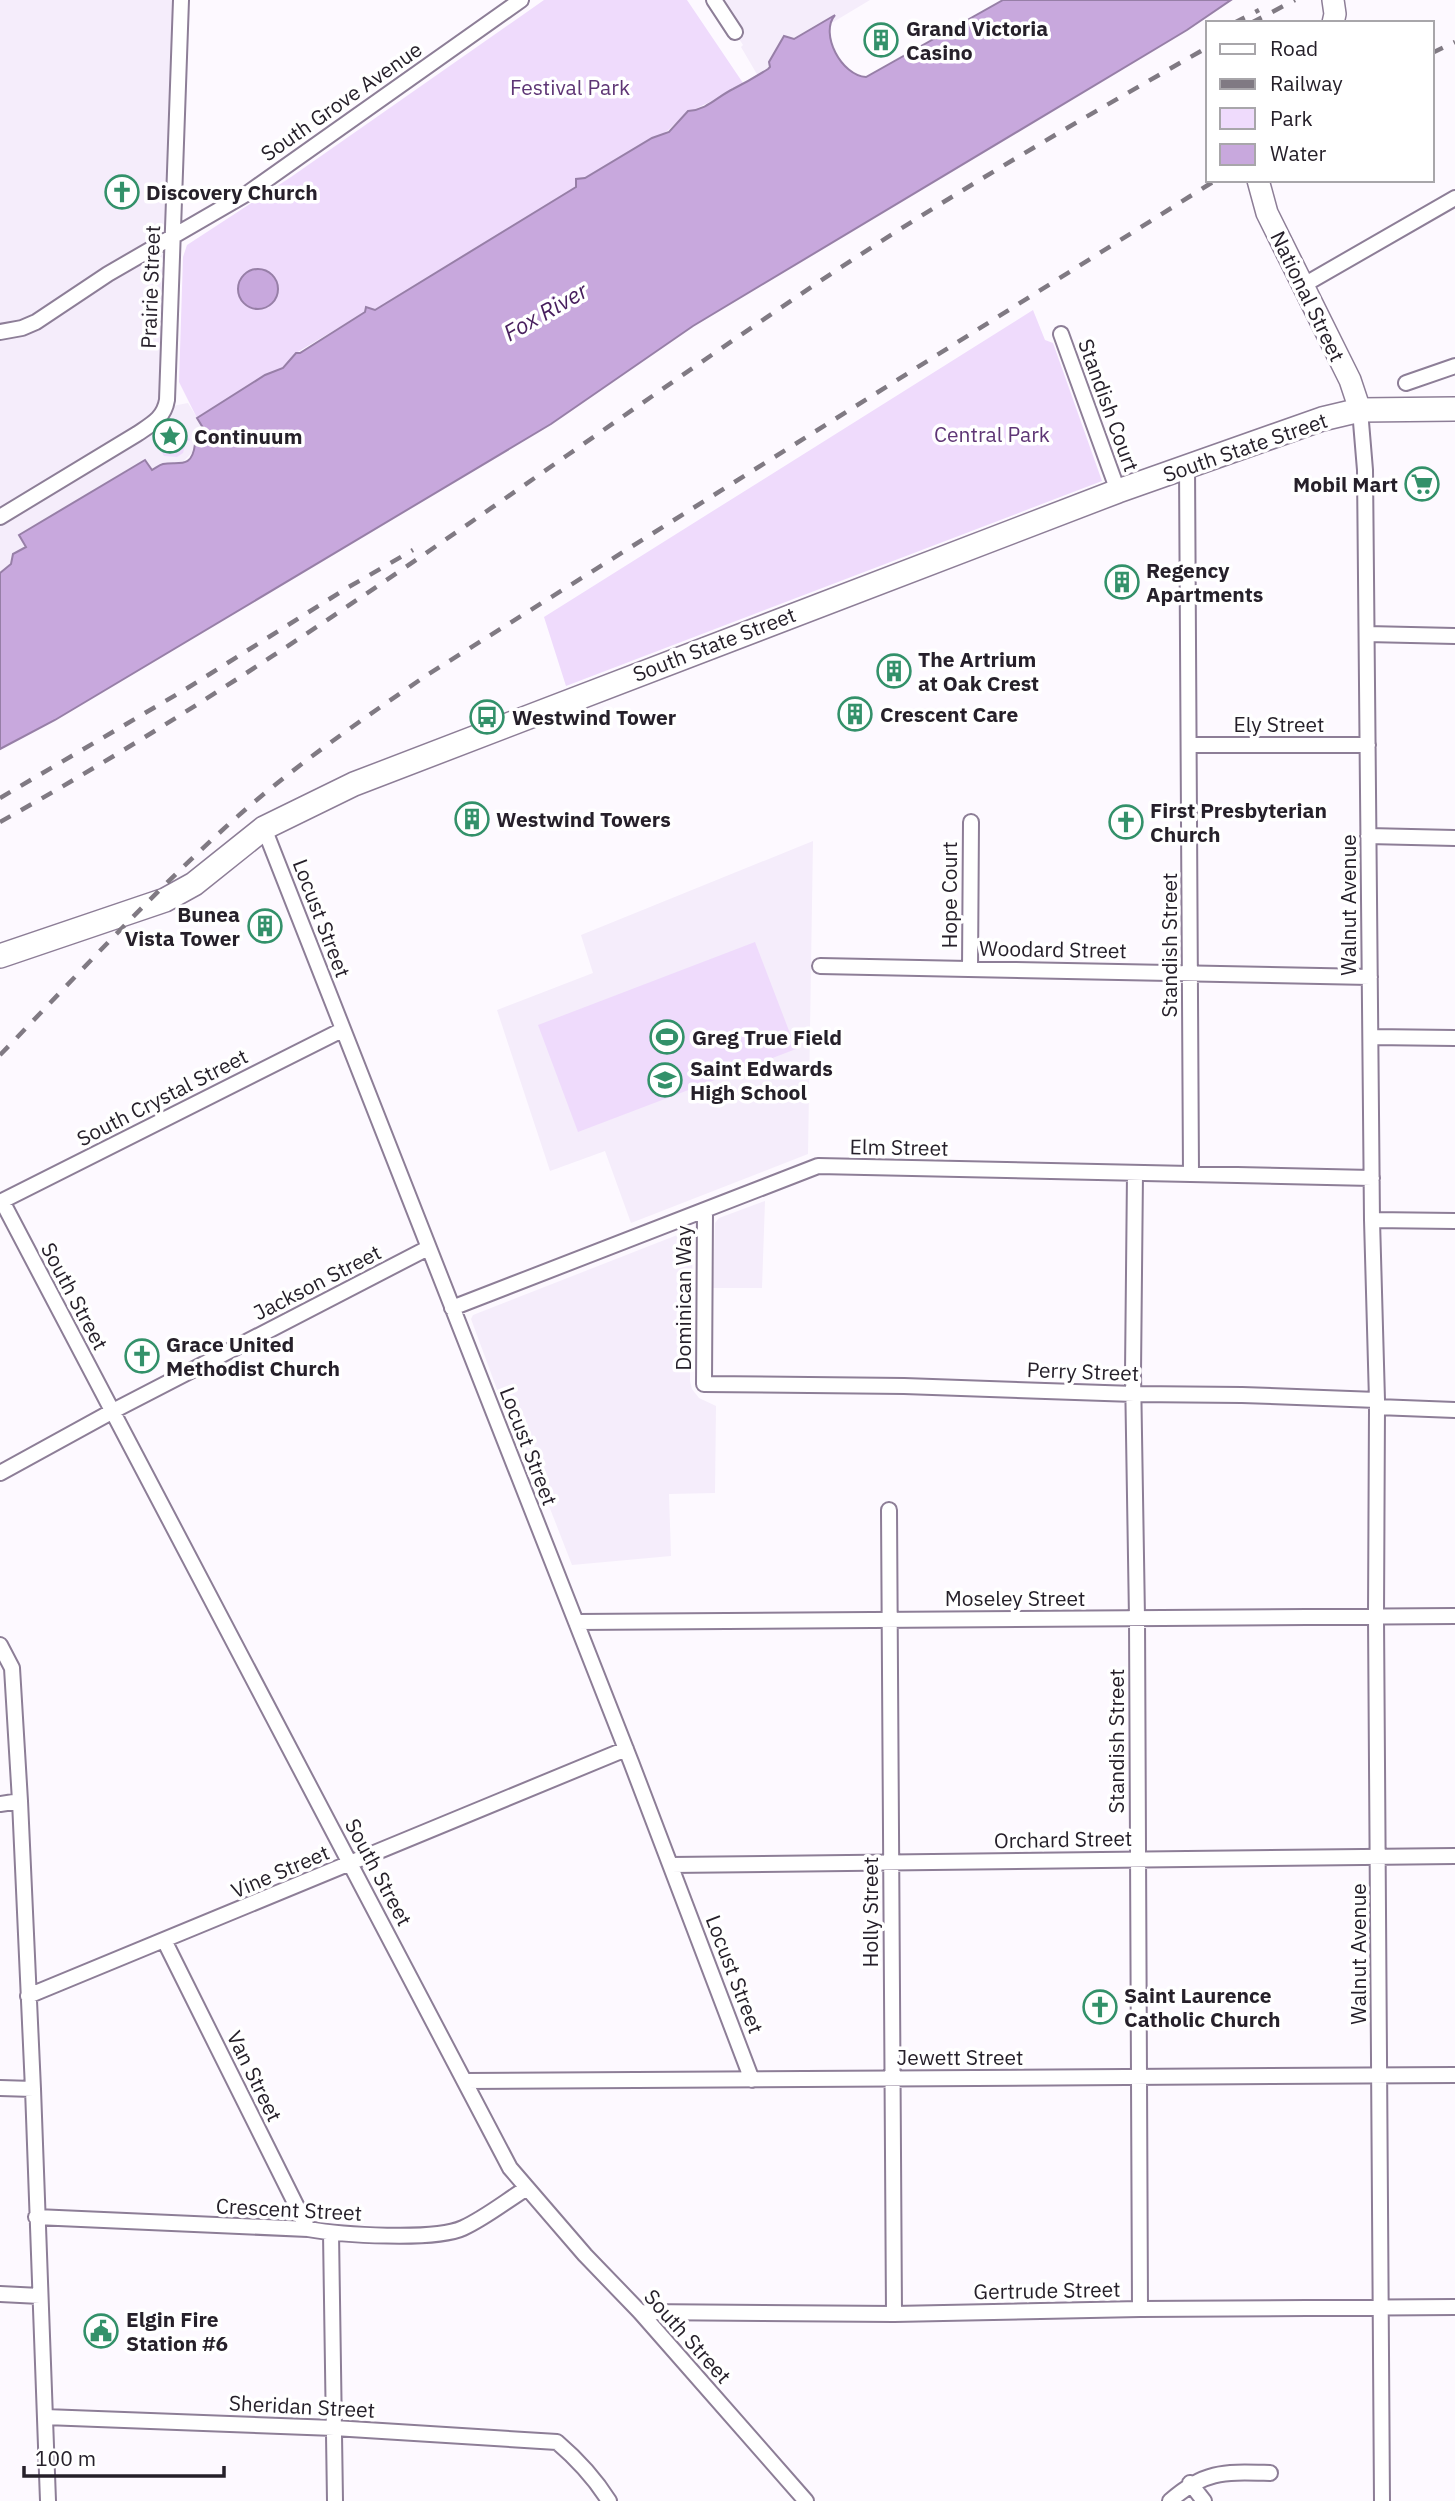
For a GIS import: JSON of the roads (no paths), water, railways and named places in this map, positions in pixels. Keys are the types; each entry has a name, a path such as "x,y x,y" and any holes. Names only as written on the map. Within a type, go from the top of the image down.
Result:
{"main road":[{"name":"South State Street","path":"0,956 165,900 194,884 264,828 365,779 1187,465 1322,419 1360,410 1455,409"}],"street":[{"name":"Prairie Street","path":"0,517 157,421 166,407 181,0"},
{"name":"South Grove Avenue","path":"0,332 36,322 108,274 248,192 521,0"},
{"path":"714,0 735,32"},
{"path":"1332,0 1333,21"},
{"name":"National Street","path":"1259,182 1267,213 1350,380 1360,410"},
{"path":"1302,286 1455,198"},
{"name":"Standish Court","path":"1061,334 1118,491"},
{"path":"1406,383 1455,366"},
{"name":"Walnut Avenue","path":"1360,410 1364,440 1372,1220 1377,1404 1382,2501"},
{"name":"Standish Street","path":"1187,465 1191,1174"},
{"path":"1367,634 1455,636"},
{"name":"Ely Street","path":"1190,745 1368,745"},
{"name":"Hope Court","path":"970,969 971,822"},
{"name":"Locust Street","path":"264,828 626,1749 752,2080"},
{"path":"1368,836 1455,838"},
{"name":"Woodard Street","path":"820,967 1370,977"},
{"name":"South Crystal Street","path":"1,1202 342,1030"},
{"path":"1371,1037 1455,1038"},
{"name":"Elm Street","path":"452,1308 818,1166 1372,1178"},
{"name":"Standish Street","path":"1135,1173 1140,2309"},
{"name":"South Street","path":"1,1202 510,2168 806,2501"},
{"name":"Dominican Way","path":"704,1384 705,1211"},
{"path":"1372,1220 1455,1221"},
{"name":"Jackson Street","path":"0,1473 113,1411 428,1248"},
{"name":"Perry Street","path":"704,1384 1242,1395 1455,1410"},
{"name":"Holly Street","path":"889,1510 894,2314"},
{"name":"Moseley Street","path":"576,1622 1455,1616"},
{"path":"0,1645 12,1668 20,1801 48,2501"},
{"name":"Vine Street","path":"27,1996 165,1942 626,1749"},
{"path":"0,1804 20,1801"},
{"name":"Orchard Street","path":"671,1865 1455,1856"},
{"name":"Van Street","path":"165,1942 308,2229"},
{"name":"Jewett Street","path":"465,2081 1455,2075"},
{"path":"0,2088 33,2089"},
{"name":"Crescent Street","path":"36,2217 395,2235 454,2231 476,2221 527,2188"},
{"path":"331,2233 335,2501"},
{"path":"0,2294 40,2296"},
{"name":"Gertrude Street","path":"640,2312 894,2314 1455,2307"},
{"name":"Sheridan Street","path":"45,2417 334,2428 557,2442 595,2478 609,2501"},
{"path":"1170,2501 1190,2483 1213,2475 1229,2472 1270,2473"},
{"path":"1190,2483 1204,2501"}],"water":[{"name":"Fox River","path":"1003,0 1231,0 1187,30 693,326 551,424 55,720 0,749 0,573 11,564 13,554 26,547 19,535 145,460 152,470 163,464 188,461 195,444 208,436 197,418 265,375 283,368 296,353 365,312 366,307 375,310 576,187 576,179 585,178 652,138 669,132 688,111 707,105 768,69 769,62 784,36 794,39 835,15 830,33 835,53 849,70 866,77"},
{"path":"258,269 266,270 272,275 277,281 277,297 272,303 266,308 258,309 250,308 244,303 239,297 238,289 239,281 244,275 250,270"}],"railway":[{"path":"1255,21 1295,0"},
{"path":"1238,21 1259,10"},
{"path":"1434,52 1455,42"},
{"path":"0,822 104,762 307,634 801,294 901,229 1206,48"},
{"path":"0,1055 188,862 266,792 345,732 427,675 1213,182"},
{"path":"0,798 186,689 413,550"}],"place":[{"name":"Grand Victoria Casino","path":"881,40"},
{"name":"Discovery Church","path":"122,192"},
{"name":"Continuum","path":"170,436"},
{"name":"Mobil Mart","path":"1422,484"},
{"name":"Regency Apartments","path":"1122,582"},
{"name":"The Artrium at Oak Crest","path":"894,671"},
{"name":"Crescent Care","path":"855,714"},
{"name":"Westwind Tower","path":"487,717"},
{"name":"Westwind Towers","path":"472,819"},
{"name":"First Presbyterian Church","path":"1126,822"},
{"name":"Bunea Vista Tower","path":"265,926"},
{"name":"Greg True Field","path":"667,1037"},
{"name":"Saint Edwards High School","path":"665,1080"},
{"name":"Grace United Methodist Church","path":"142,1356"},
{"name":"Saint Laurence Catholic Church","path":"1100,2007"},
{"name":"Elgin Fire Station #6","path":"101,2331"}],"park label":[{"name":"Festival Park","path":"570,87"},
{"name":"Central Park","path":"992,434"}]}
